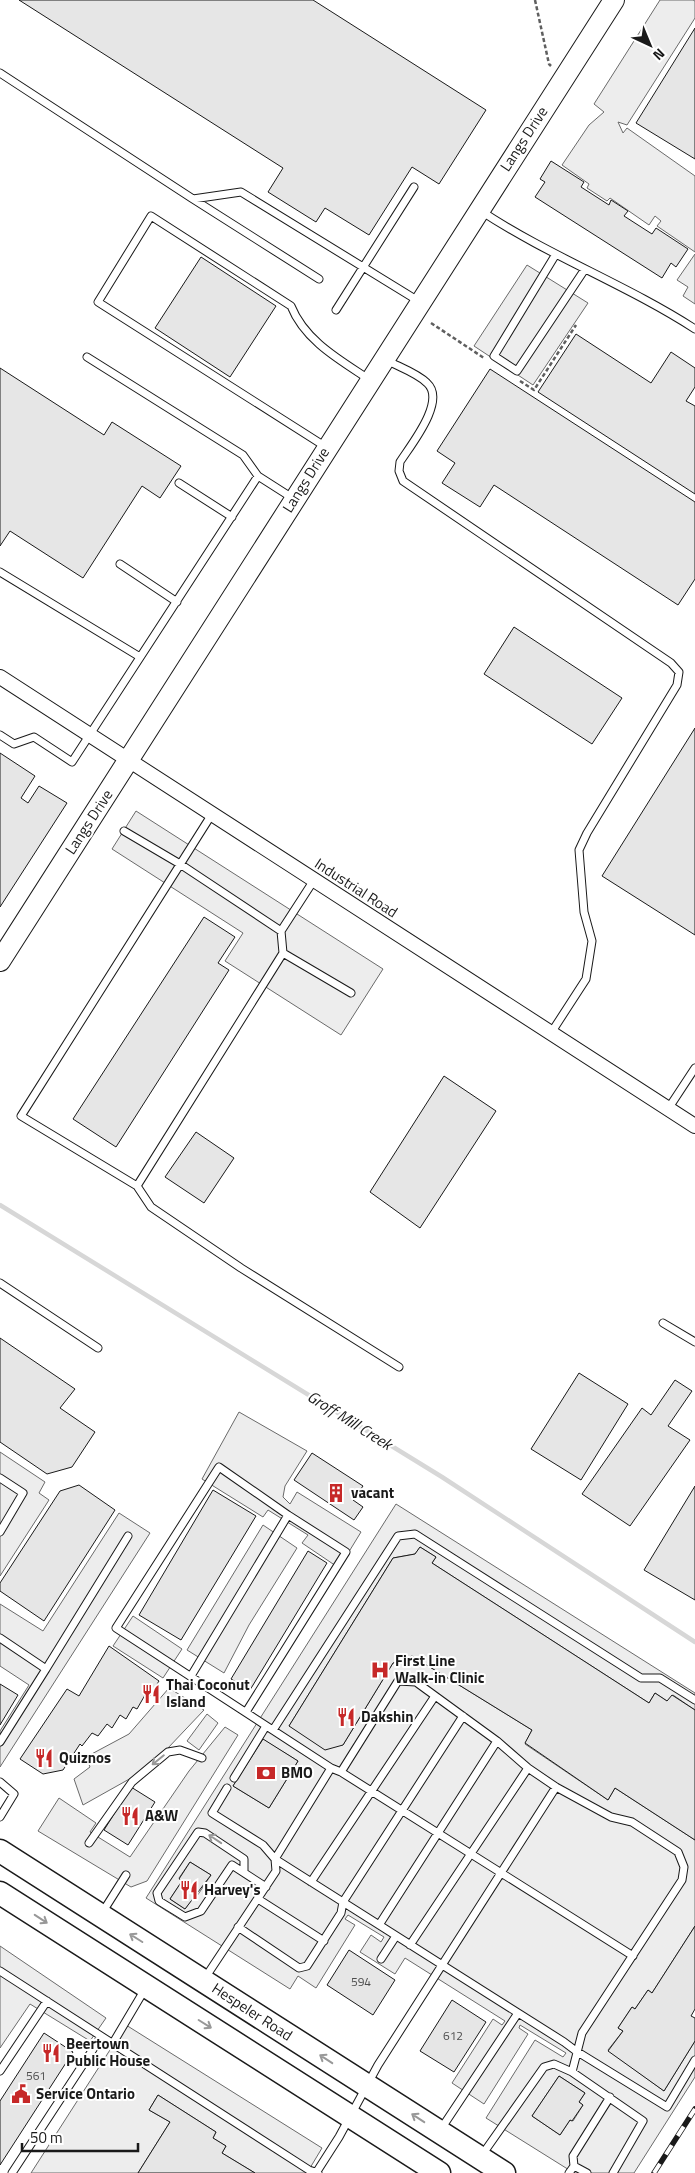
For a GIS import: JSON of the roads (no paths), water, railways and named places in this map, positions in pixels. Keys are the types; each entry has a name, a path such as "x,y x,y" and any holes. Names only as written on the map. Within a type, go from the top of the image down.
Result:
{"main road":[{"name":"Hespeler Road","path":"0,1851 504,2173"},
{"path":"0,1893 439,2173"}],"street":[{"name":"Langs Drive","path":"0,961 614,0"},
{"name":"Industrial Road","path":"0,677 695,1126"}],"lane":[{"path":"0,73 193,199 319,278"},
{"path":"336,310 414,188"},
{"path":"193,199 241,192 420,302"},
{"path":"479,210 556,254 660,306 695,329"},
{"path":"327,447 98,302 151,216 291,306 298,322 328,352 371,380"},
{"path":"556,254 494,356 517,371 586,269"},
{"path":"87,357 242,455 258,476 294,500"},
{"path":"384,359 429,384 434,398 430,414 400,462 399,471 403,481 671,663 679,672 677,685 587,833 579,850 584,912 592,941 586,979 551,1033"},
{"path":"0,735 14,744 34,737 72,762 258,476"},
{"path":"179,483 232,517"},
{"path":"120,564 176,602"},
{"path":"0,572 140,657"},
{"path":"212,814 22,1116 136,1186 151,1207 241,1268 399,1367"},
{"path":"124,831 180,864 281,931"},
{"path":"136,1186 283,953 281,931 314,880"},
{"path":"283,953 351,993"},
{"path":"668,1109 695,1068"},
{"path":"0,1283 98,1348"},
{"path":"663,1323 695,1342"},
{"path":"246,1712 346,1552 288,1515 219,1467 116,1628 331,1768 402,1810 632,1956"},
{"path":"0,1478 23,1493 1,1528"},
{"path":"191,1676 288,1515"},
{"path":"273,1730 398,1536 415,1534 641,1678 660,1678 695,1700"},
{"path":"0,1742 128,1536"},
{"path":"0,1638 46,1669"},
{"path":"340,1772 398,1681 416,1682 497,1741 528,1768 556,1787 611,1817 632,1822 678,1852 684,1867 682,1880 582,2033 572,2072"},
{"path":"312,1882 435,1696"},
{"path":"238,1927 299,1968 307,1966 341,1913 343,1902 463,1716"},
{"path":"234,1778 266,1726"},
{"path":"380,1925 497,1741"},
{"path":"89,1842 132,1782 168,1752 180,1750 202,1758"},
{"path":"203,1981 276,1871 275,1859 331,1768"},
{"path":"410,1945 528,1768"},
{"path":"0,1782 14,1794 0,1816"},
{"path":"0,1971 308,2170 317,2173 367,2086 556,1787"},
{"path":"227,1788 212,1812 263,1845 275,1859 667,2107 695,2060"},
{"path":"244,1872 244,1859 205,1833 198,1832 157,1893 159,1901 185,1917 201,1911 232,1865 266,1886"},
{"path":"101,1916 126,1875"},
{"path":"258,1899 324,1941"},
{"path":"381,1959 396,1936"},
{"path":"113,2043 147,1987"},
{"path":"0,2071 47,2001"},
{"path":"439,2132 518,2013"},
{"path":"12,2173 101,2037"},
{"path":"480,2158 544,2067 554,2064 572,2072 643,2121 613,2173"},
{"path":"569,2173 574,2166 573,2156 610,2097"},
{"path":"574,2166 587,2173"}],"waterway":[{"name":"Groff Mill Creek","path":"0,1205 442,1477 695,1642"}],"railway":[{"path":"654,2173 695,2109"}],"place":[{"name":"vacant","path":"336,1493"},
{"name":"First Line Walk-in Clinic","path":"380,1670"},
{"name":"Thai Coconut Island","path":"151,1694"},
{"name":"Dakshin","path":"346,1717"},
{"name":"Quiznos","path":"44,1758"},
{"name":"BMO","path":"266,1773"},
{"name":"A&W","path":"130,1816"},
{"name":"Harvey's","path":"189,1890"},
{"name":"Beertown Public House","path":"51,2053"},
{"name":"Service Ontario","path":"21,2094"}]}
